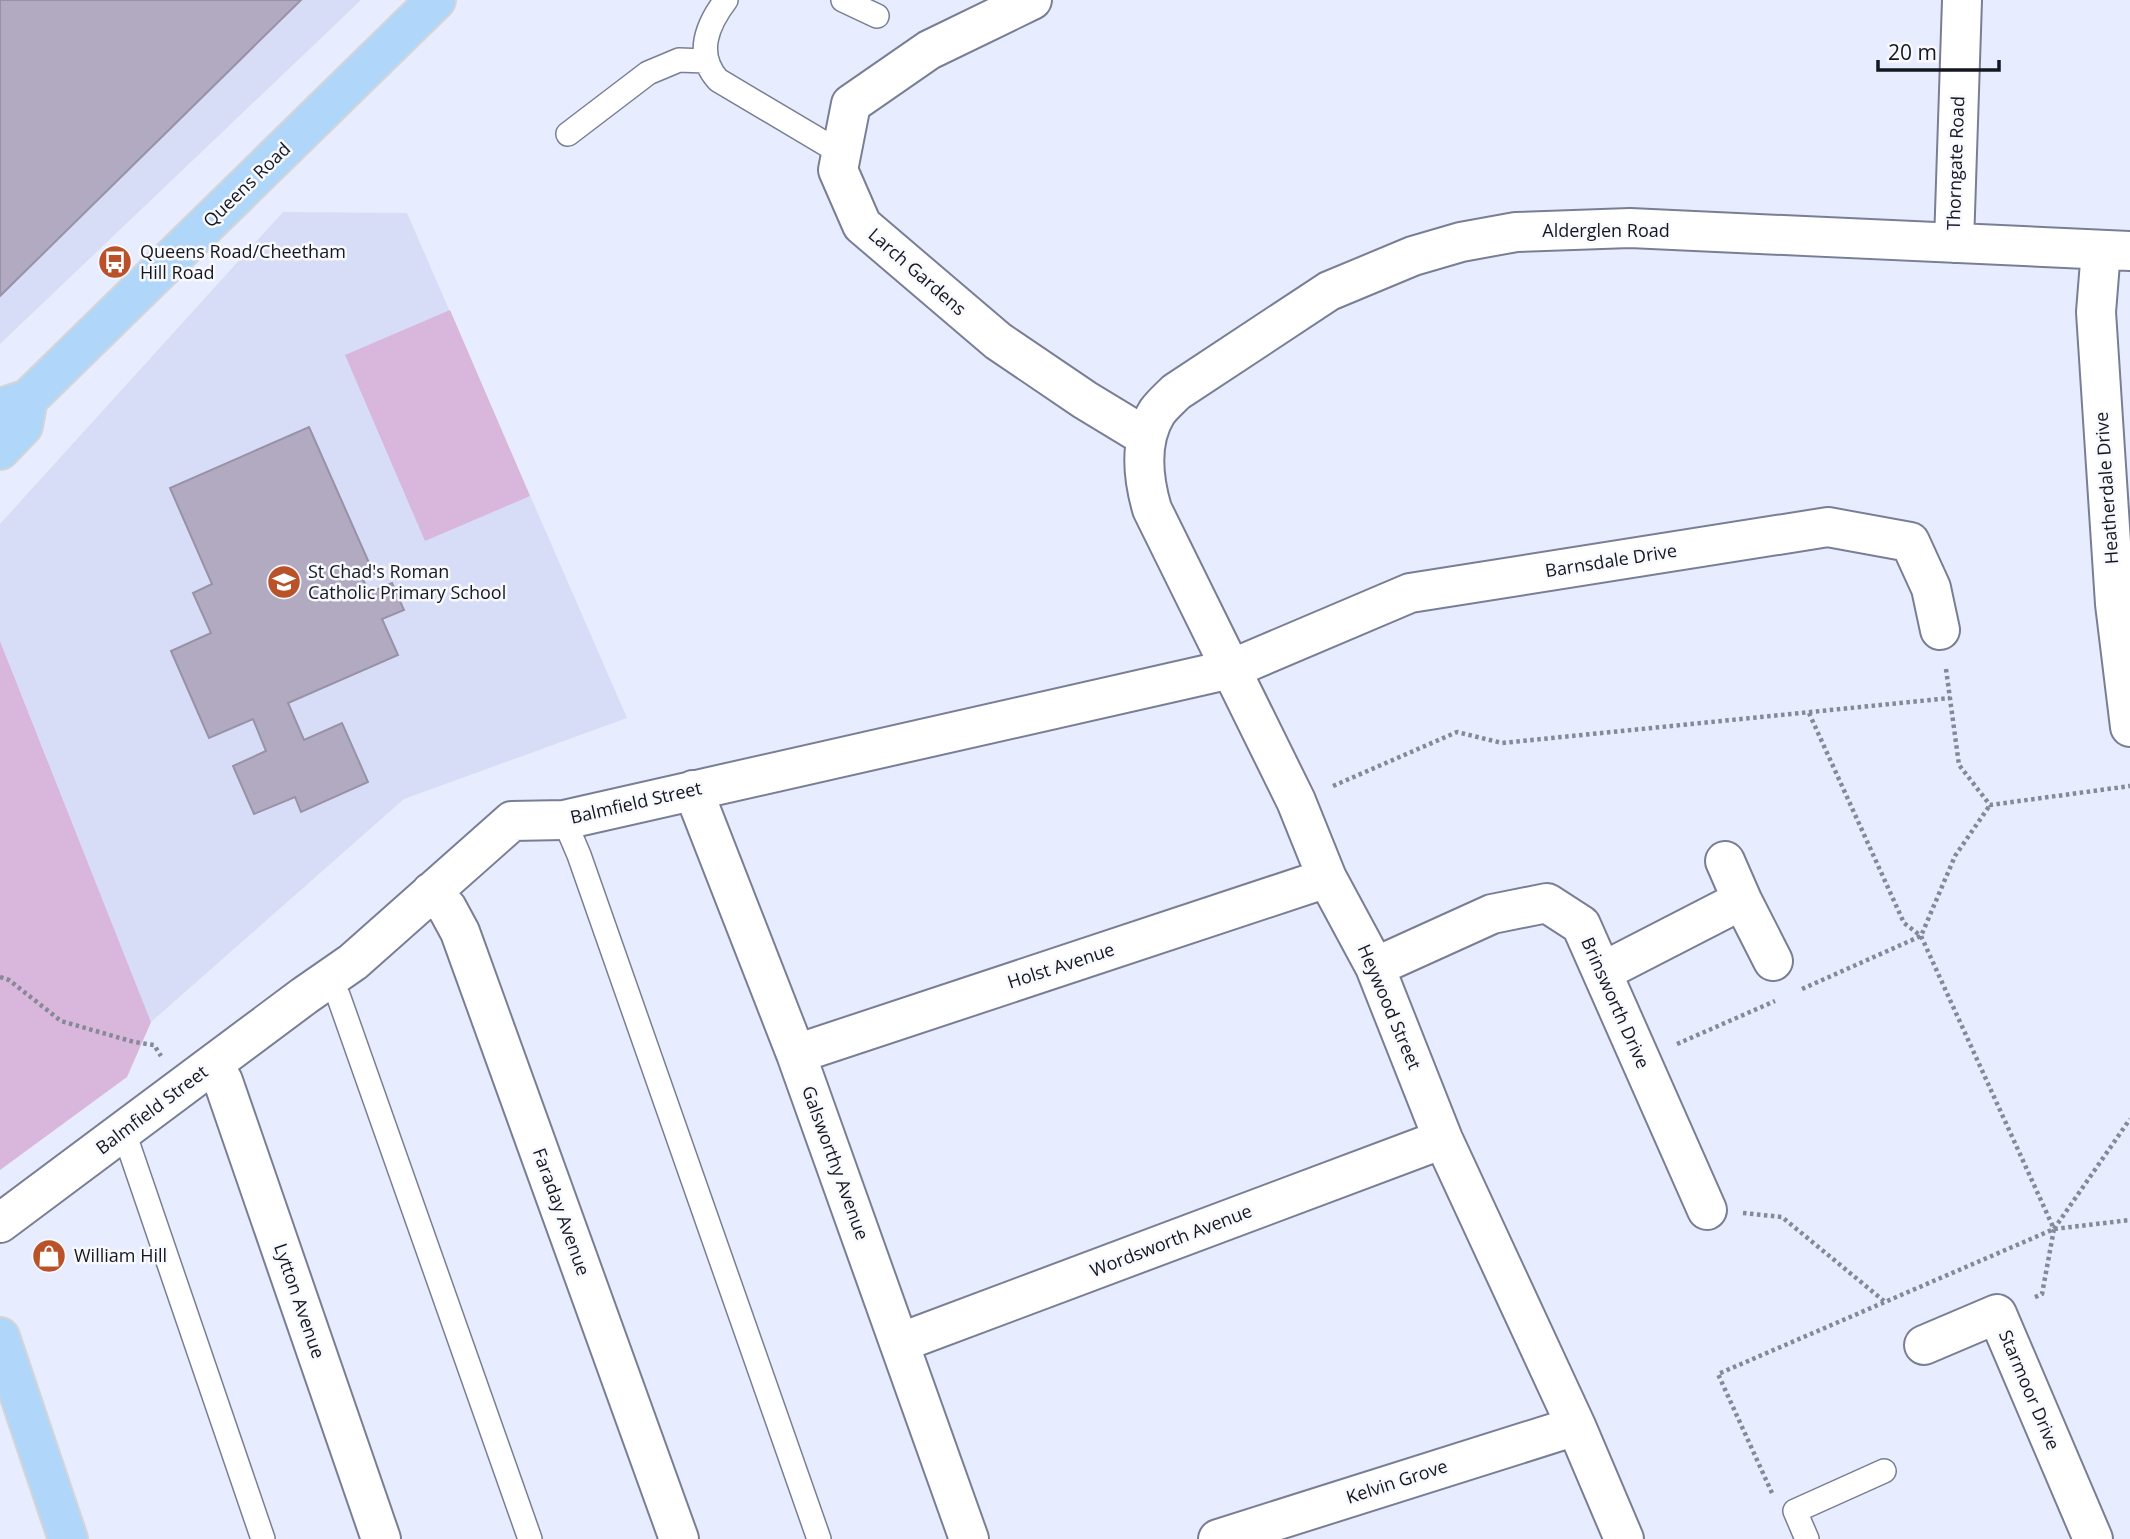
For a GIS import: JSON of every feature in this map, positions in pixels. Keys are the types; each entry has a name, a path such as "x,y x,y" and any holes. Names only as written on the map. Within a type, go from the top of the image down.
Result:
{"highway":[{"name":"Queens Road","path":"0,450 23,426 14,403 436,0"},
{"path":"4,1358 68,1539"}],"street":[{"name":"Larch Gardens","path":"1032,0 929,50 851,104 838,170 862,225 998,341 1085,400 1146,437"},
{"name":"Thorngate Road","path":"1954,243 1962,0"},
{"name":"Alderglen Road","path":"1146,437 1157,411 1176,392 1329,291 1413,256 1461,242 1516,232 1630,228 2116,250"},
{"name":"Heatherdale Drive","path":"2116,250 2096,312 2122,578 2130,727"},
{"name":"Heywood Street","path":"1146,437 1144,468 1152,509 1296,802 1327,878 1375,967 1443,1139 1576,1426 1624,1539"},
{"name":"Barnsdale Drive","path":"1231,669 1410,593 1828,527 1910,541 1931,589 1940,631"},
{"name":"Balmfield Street","path":"0,1223 304,996 354,962 512,821 564,820 1231,669"},
{"name":"Galsworthy Avenue","path":"693,790 796,1054 969,1539"},
{"path":"1725,861 1773,961"},
{"name":"Holst Avenue","path":"796,1054 1327,878"},
{"name":"Faraday Avenue","path":"431,892 447,908 460,932 679,1539"},
{"path":"1602,972 1742,900"},
{"name":"Brinsworth Drive","path":"1375,967 1492,914 1547,903 1581,926 1707,1210"},
{"name":"Lytton Avenue","path":"198,1076 223,1081 381,1539"},
{"name":"Wordsworth Avenue","path":"899,1343 1443,1139"},
{"name":"Starmoor Drive","path":"1924,1345 1997,1314 2093,1539"},
{"name":"Kelvin Grove","path":"1218,1539 1576,1426"}],"lane":[{"path":"726,0 709,32 705,47 705,61 718,80 841,153"},
{"path":"843,0 877,16"},
{"path":"568,134 648,73 679,60 705,61"},
{"path":"564,820 584,868 820,1539"},
{"path":"324,984 338,995 530,1539"},
{"path":"120,1135 129,1147 263,1539"},
{"path":"1807,1539 1794,1511 1884,1471"}],"path":[{"path":"1940,631 1959,765 1990,805"},
{"path":"1296,802 1457,732 1502,743 1950,698"},
{"path":"1809,713 1904,923 1921,936 2054,1229"},
{"path":"1921,936 1955,856 1990,805 2130,786"},
{"path":"0,977 9,980 61,1021 153,1045 198,1076"},
{"path":"1997,1314 2042,1294 2054,1229 2130,1119"},
{"path":"1707,1210 1783,1217 1884,1301"},
{"path":"1794,1511 1775,1499 1718,1374 2054,1229 2130,1220"}],"shaded area":[{"path":"0,0 361,0 0,344"},
{"name":"St Chad's Roman Catholic Primary School","path":"283,212 407,213 627,718 404,799 151,1022 0,641 0,524"},
{"path":"450,310 530,496 425,541 345,355"},
{"path":"0,641 151,1022 127,1077 0,1170"}],"building":[{"path":"0,0 301,0 0,296"},
{"path":"309,427 374,574 363,579 369,593 392,583 404,610 382,619 398,655 288,703 304,740 342,723 368,782 301,812 295,797 254,814 233,766 266,751 253,719 209,738 171,651 211,633 193,593 212,584 170,488"}],"place":[{"name":"Queens Road/Cheetham Hill Road","path":"115,262"},
{"name":"St Chad's Roman Catholic Primary School","path":"284,582"},
{"name":"William Hill","path":"49,1256"}]}
